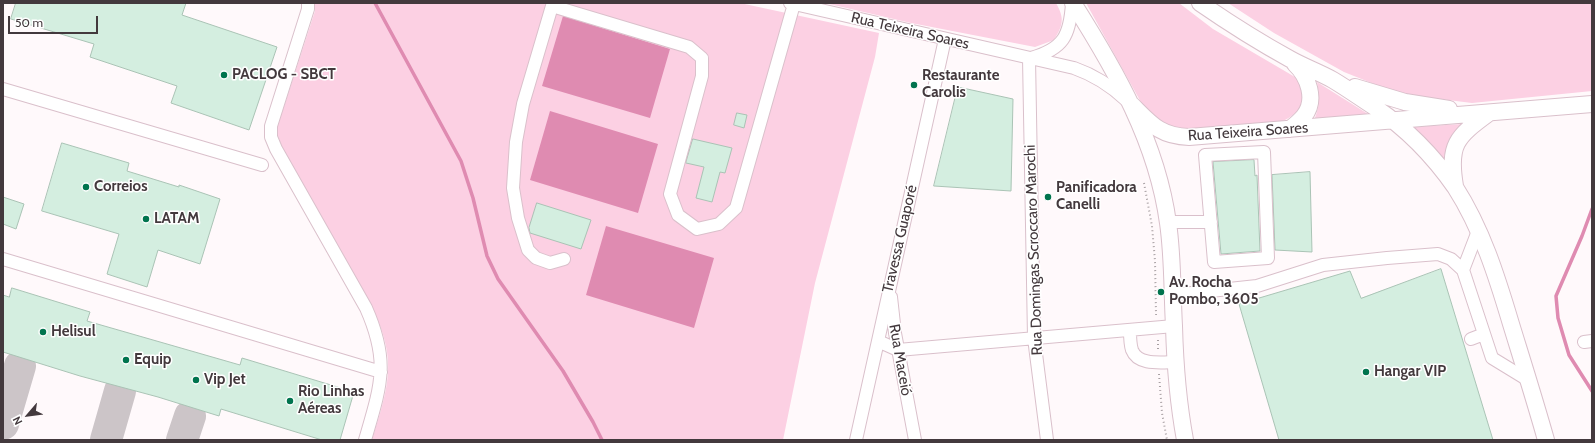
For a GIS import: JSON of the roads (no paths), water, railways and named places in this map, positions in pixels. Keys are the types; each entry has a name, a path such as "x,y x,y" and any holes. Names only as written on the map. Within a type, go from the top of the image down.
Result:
{"main road":[{"path":"1072,3 1114,71 1132,105 1153,157 1159,180 1168,222 1176,362 1185,440"},
{"path":"1200,3 1236,28 1291,60 1332,80 1393,121 1431,156 1455,188 1478,231 1496,276 1546,440"},
{"path":"1290,129 1305,115 1309,108 1311,99 1310,88 1306,78 1291,60"},
{"name":"Rua Teixeira Soares","path":"1332,80 1404,102 1454,110 1490,112"},
{"name":"Rua Teixeira Soares","path":"1132,105 1152,126 1161,132 1181,137 1592,104"},
{"path":"1455,188 1452,162 1454,147 1465,131 1490,112"}],"street":[{"path":"308,3 308,9 271,126 271,137 276,149 366,308 374,327 380,350 382,372 378,398 365,440"},
{"path":"564,259 550,263 536,258 528,250 518,218 513,188 516,142 523,104 552,6 689,47 702,58 702,76 670,194 678,214 697,229 719,224 736,208 792,3"},
{"name":"Rua Teixeira Soares","path":"792,3 1074,68 1088,73 1112,87 1132,105"},
{"name":"Rua Teixeira Soares","path":"1029,58 1046,54 1056,48 1071,22 1072,3"},
{"name":"Travessa Guaporé","path":"856,440 945,39"},
{"name":"Rua Domingas Scroccaro Marochi","path":"1029,58 1034,338 1047,440"},
{"path":"4,88 262,165"},
{"path":"1264,152 1268,258 1214,262 1211,222 1205,155 1264,152"},
{"path":"1168,222 1211,222"},
{"path":"1463,270 1478,231"},
{"path":"1173,295 1257,286 1323,264 1438,254 1451,259 1463,270 1492,358 1528,380"},
{"path":"3,259 382,372"},
{"name":"Rua Maceió","path":"891,280 894,333 915,440"},
{"path":"894,333 886,330 879,337 898,350 1174,326"},
{"path":"1130,330 1132,349 1136,356 1143,361 1176,362"},
{"path":"1471,339 1484,334"}],"waterway":[{"path":"375,3 461,161 473,198 487,256 498,279 563,371 602,440"},
{"path":"1592,209 1556,296 1558,318 1569,355 1592,391"}],"place":[{"name":"PACLOG - SBCT","path":"224,75"},
{"name":"Restaurante Carolis","path":"914,85"},
{"name":"Correios","path":"86,187"},
{"name":"Panificadora Canelli","path":"1048,197"},
{"name":"LATAM","path":"146,219"},
{"name":"Av. Rocha Pombo, 3605","path":"1161,292"},
{"name":"Helisul","path":"43,332"},
{"name":"Equip","path":"126,360"},
{"name":"Hangar VIP","path":"1366,372"},
{"name":"Vip Jet","path":"196,380"},
{"name":"Rio Linhas Aéreas","path":"290,401"}]}
